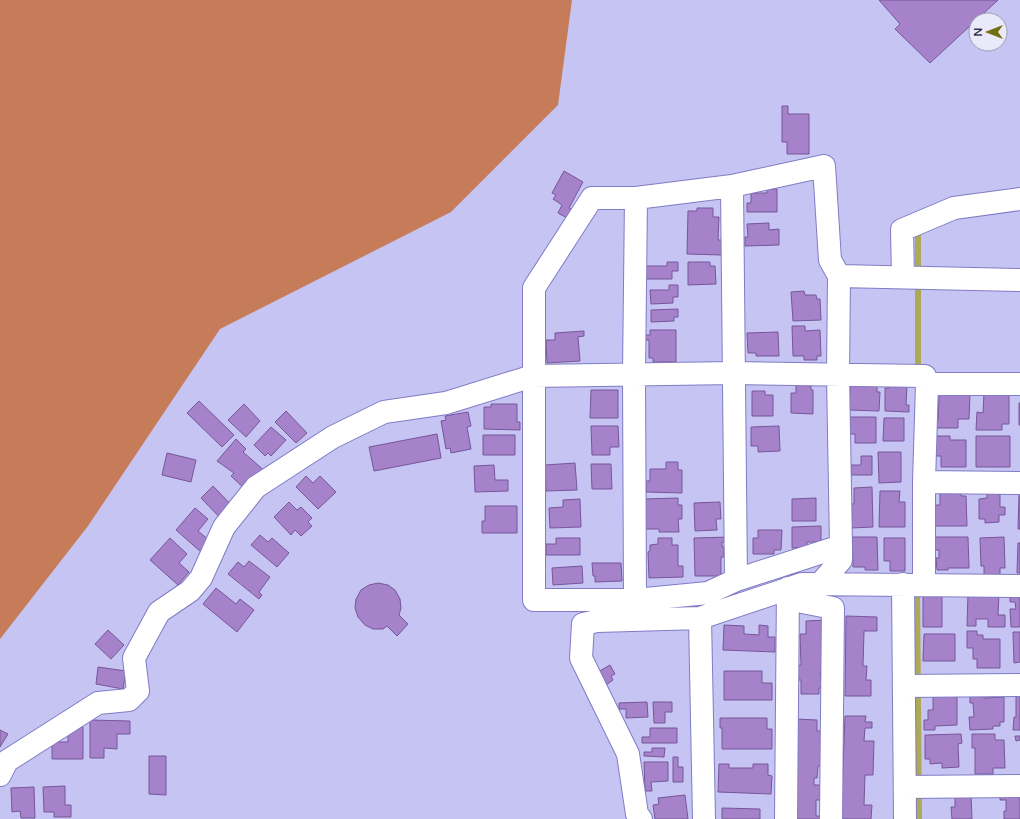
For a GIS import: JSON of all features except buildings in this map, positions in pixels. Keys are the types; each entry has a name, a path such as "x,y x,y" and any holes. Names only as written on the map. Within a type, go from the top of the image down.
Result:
{"street":[{"path":"641,819 637,814 628,754 582,658 583,624 597,621 700,618 804,585 841,560 841,546 838,375 840,276 830,260 824,166 732,186 636,198 592,198 534,288 534,600 636,600 708,593 736,580 841,546"},
{"path":"732,186 736,580"},
{"path":"636,198 634,374 636,600"},
{"path":"903,277 902,230 954,208 1020,199"},
{"path":"840,276 1020,280"},
{"path":"0,775 7,761 98,703 129,700 138,691 134,658 159,612 190,591 201,578 224,528 256,487 333,437 384,412 446,403 533,376 734,373 926,376 924,482 904,686 905,819"},
{"path":"927,384 1020,384"},
{"path":"924,482 1020,483"},
{"path":"804,585 913,584 1020,586"},
{"path":"786,819 804,585"},
{"path":"804,585 802,602 833,608 831,819"},
{"path":"700,618 704,819"},
{"path":"904,686 1020,685"},
{"path":"905,787 1020,786"}],"shaded area":[{"path":"0,0 572,0 558,105 451,212 220,329 88,526 0,639"}],"waterway":[{"path":"918,228 918,373"},
{"path":"917,588 919,819"}]}
